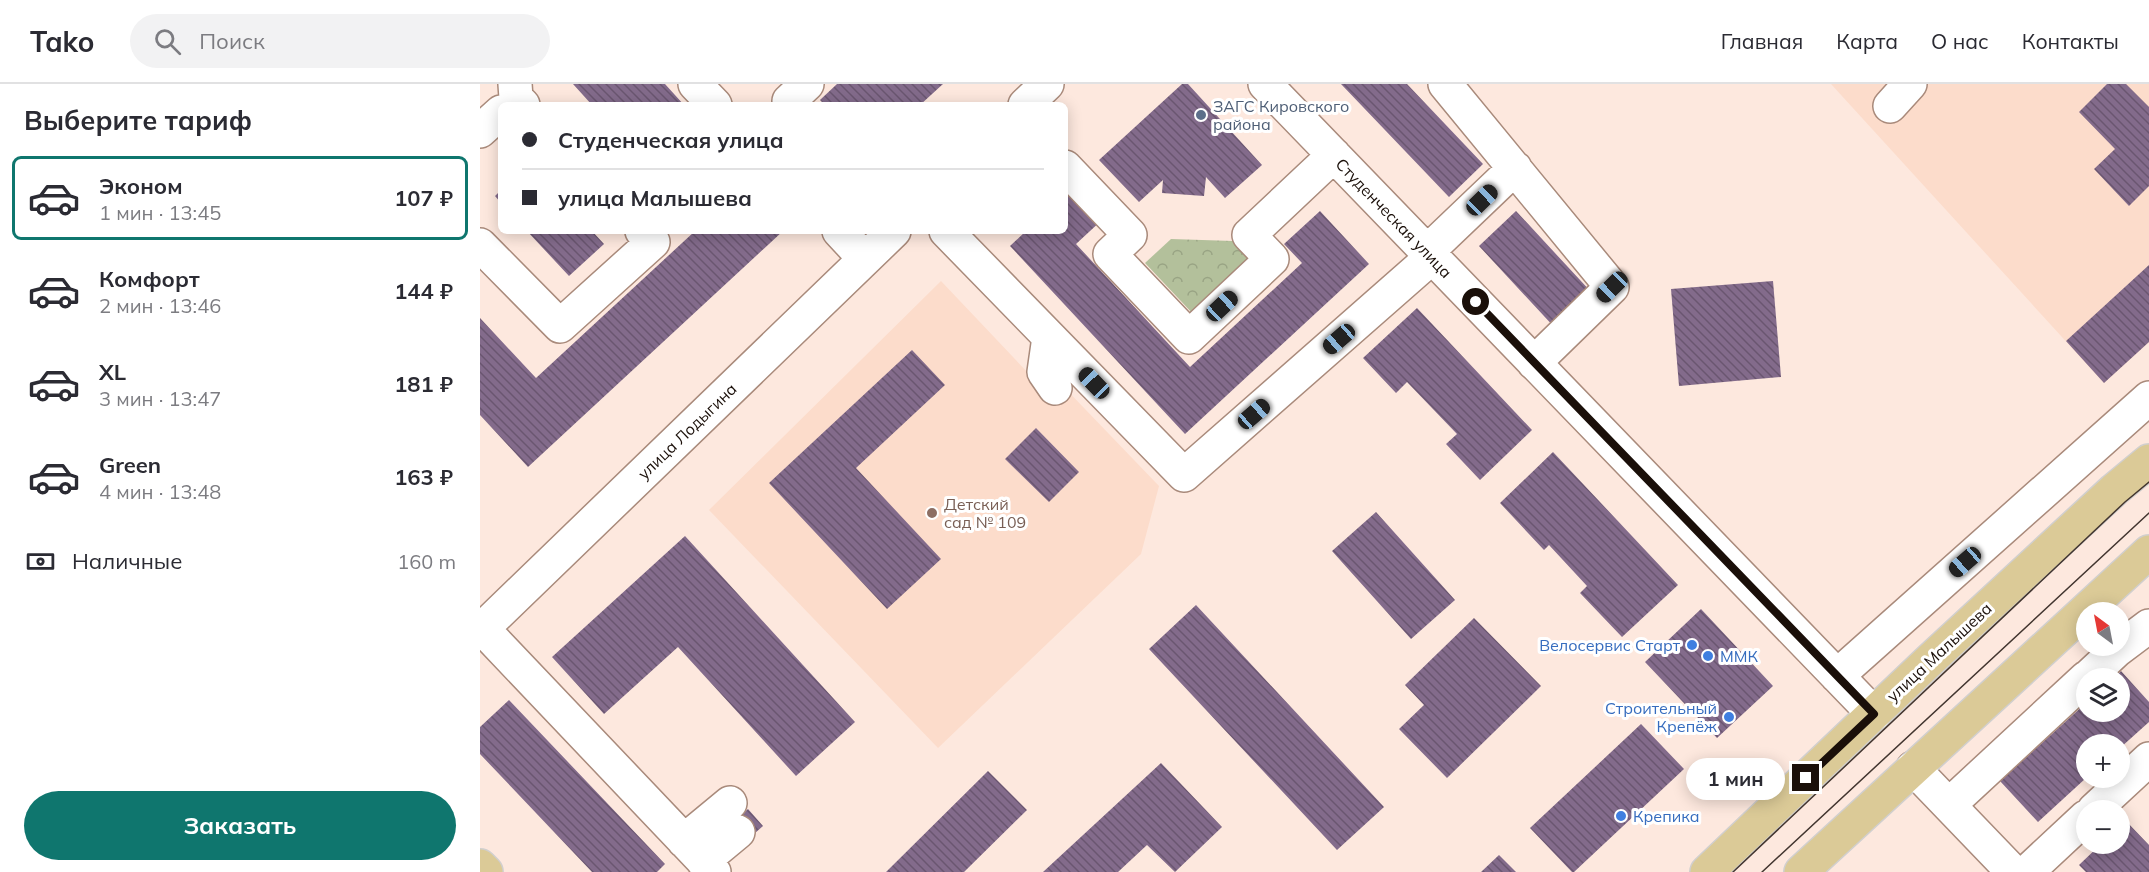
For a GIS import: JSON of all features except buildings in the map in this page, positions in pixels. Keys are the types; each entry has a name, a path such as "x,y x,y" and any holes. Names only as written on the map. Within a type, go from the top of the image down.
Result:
{"main road":[{"name":"улица Малышева","path":"1707,872 2114,490 2149,461"},
{"path":"1801,872 2149,552"},
{"path":"480,866 486,872"}],"street":[{"path":"695,84 713,102"},
{"path":"790,102 807,84"},
{"path":"1028,102 1047,84"},
{"name":"Студенческая улица","path":"1265,84 1874,714"},
{"path":"1445,84 1612,287 1534,363"},
{"path":"480,131 498,115"},
{"path":"1068,170 1130,235 1110,254 1189,337 1272,259 1249,235 1334,155"},
{"path":"949,234 1184,475 1429,254 1515,168"},
{"path":"480,245 560,326 653,242 645,234"},
{"path":"842,234 865,258"},
{"name":"улица Лодыгина","path":"481,629 891,234"},
{"path":"1049,337 1044,372 1055,388"},
{"path":"1837,676 2149,398"},
{"path":"2098,668 2149,626"},
{"path":"481,629 701,858 734,817"},
{"path":"1949,805 2076,688"},
{"path":"2105,800 2149,759"},
{"path":"1913,768 2013,872"},
{"path":"2027,872 2076,826"}],"shaded area":[{"path":"1831,84 2149,84 2149,342 2104,383"},
{"name":"Детский сад № 109","path":"941,281 1048,394 1060,383 1159,486 1141,554 938,748 709,510"}],"green space":[{"path":"1171,239 1233,241 1254,263 1195,316 1145,263"}],"tram line":[{"path":"1733,872 2125,502 2149,482"},
{"path":"1762,872 2149,513"}],"place":[{"name":"ЗАГС Кировского района","path":"1201,115"},
{"name":"Детский сад № 109","path":"932,513"},
{"name":"Велосервис Старт","path":"1692,645"},
{"name":"ММК","path":"1708,656"},
{"name":"Строительный Крепёж","path":"1729,717"},
{"name":"Крепика","path":"1621,816"}],"route":[{"path":"1476,302 1874,714 1806,778"}]}
